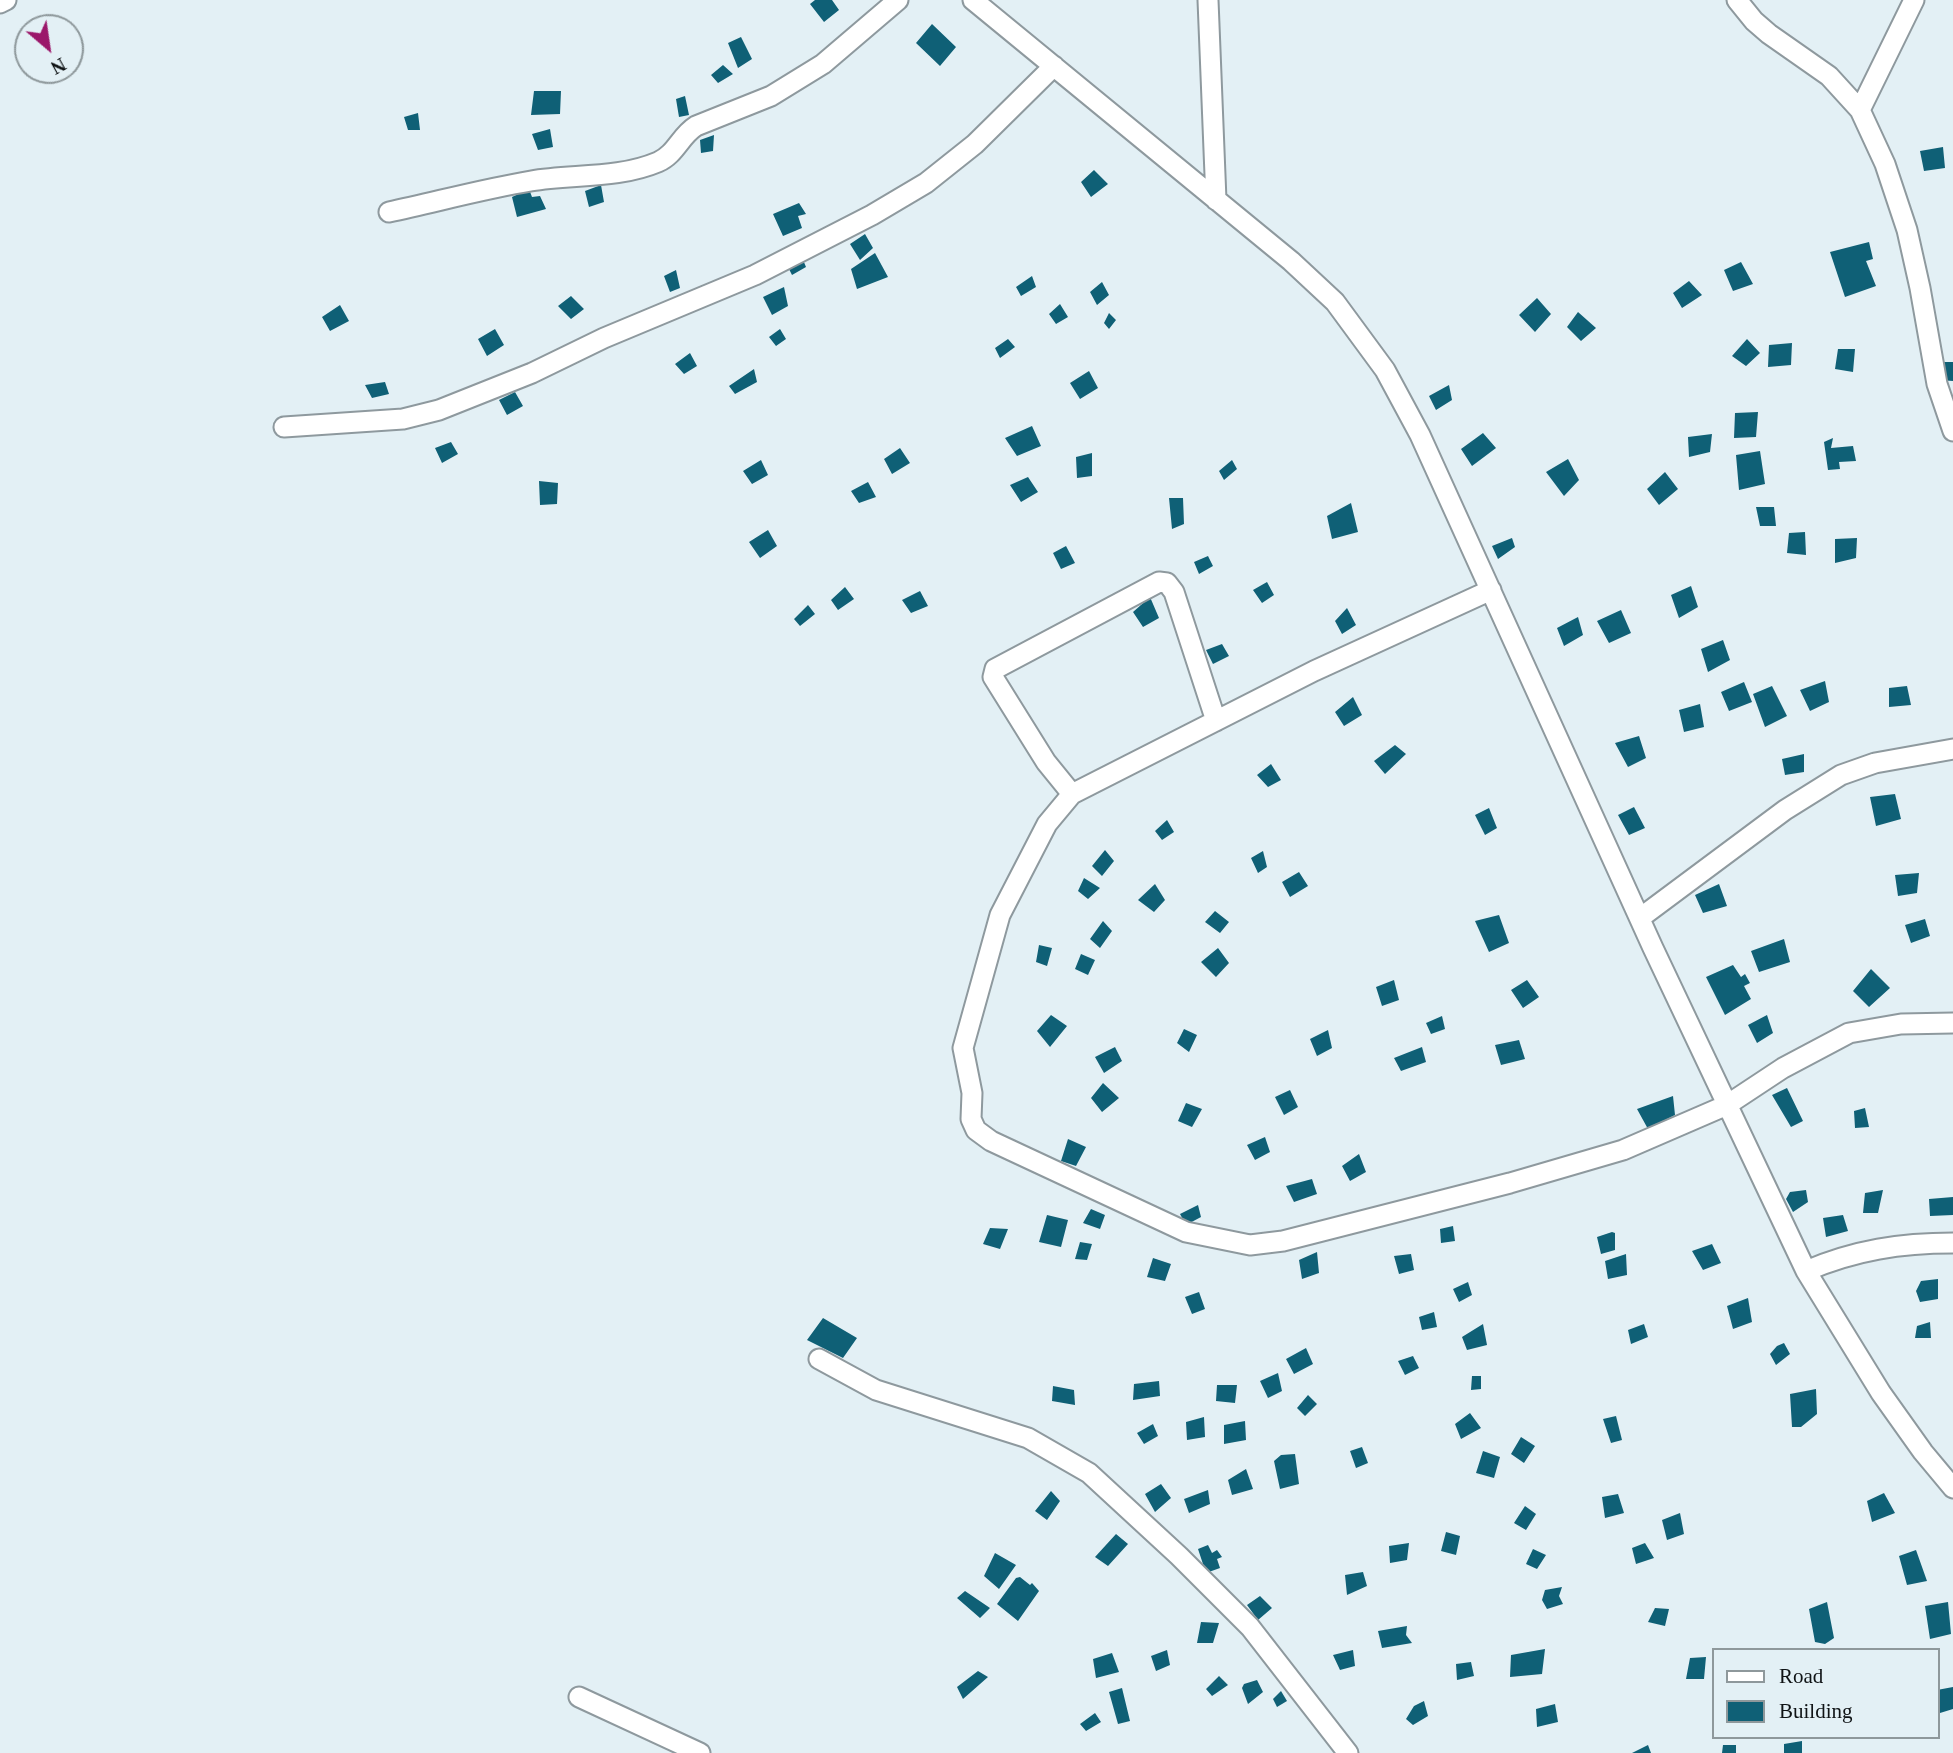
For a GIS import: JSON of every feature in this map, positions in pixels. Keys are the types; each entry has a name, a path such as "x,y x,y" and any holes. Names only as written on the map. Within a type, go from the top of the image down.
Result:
{"street":[{"path":"0,3 6,0"},
{"path":"389,212 532,181 594,177 656,163 668,157 687,132 696,126 771,96 823,64 898,0"},
{"path":"973,0 1291,261 1335,302 1385,370 1420,435 1640,918 1806,1270 1881,1393 1923,1452 1953,1488"},
{"path":"1208,0 1216,200"},
{"path":"1737,0 1769,34 1829,76 1860,110 1885,164 1907,230 1937,384 1953,431"},
{"path":"1860,110 1914,0"},
{"path":"284,427 403,419 439,410 532,373 604,338 755,275 872,215 926,183 975,144 1054,66"},
{"path":"1072,794 1046,762 993,677 995,669 1159,582 1167,583 1174,592 1216,721"},
{"path":"1490,590 1314,671 1072,794 1047,824 1000,915 963,1048 972,1093 971,1119 976,1130 991,1142 1186,1233 1250,1245 1297,1238 1510,1183 1610,1153 1727,1105 1783,1068 1849,1033 1901,1024 1953,1023"},
{"path":"1640,918 1785,810 1841,775 1875,763 1953,750"},
{"path":"1806,1270 1839,1257 1882,1248 1953,1243"},
{"path":"819,1359 876,1390 1028,1438 1089,1473 1179,1556 1250,1627 1348,1753"},
{"path":"579,1697 700,1753"}],"building":[{"path":"815,0 832,0 839,10 824,22 810,4"},
{"path":"932,24 956,47 940,66 916,43"},
{"path":"741,37 752,59 738,68 728,43"},
{"path":"723,65 733,74 718,83 711,75"},
{"path":"534,91 561,91 560,114 531,115"},
{"path":"685,96 689,115 679,117 676,99"},
{"path":"418,113 420,130 408,130 404,117"},
{"path":"550,129 553,147 538,150 532,134"},
{"path":"714,135 713,151 701,153 700,140"},
{"path":"1943,147 1945,168 1924,171 1920,151"},
{"path":"1094,170 1108,184 1091,197 1081,182"},
{"path":"601,185 604,202 589,207 585,191"},
{"path":"529,189 532,197 540,196 546,209 517,217 512,197"},
{"path":"799,203 806,214 798,216 802,228 783,236 773,214"},
{"path":"865,234 873,248 860,260 850,244"},
{"path":"1869,242 1873,259 1866,261 1876,286 1845,297 1830,252"},
{"path":"875,253 888,277 857,289 851,269"},
{"path":"801,255 806,267 792,275 788,267"},
{"path":"1741,262 1753,284 1733,291 1724,270"},
{"path":"676,270 680,288 670,292 664,276"},
{"path":"1032,276 1036,287 1021,296 1016,287"},
{"path":"1689,281 1702,295 1682,308 1673,293"},
{"path":"1102,282 1109,295 1097,305 1090,292"},
{"path":"784,287 788,306 772,315 763,297"},
{"path":"571,296 584,309 571,319 558,306"},
{"path":"1537,298 1551,314 1535,332 1519,315"},
{"path":"1060,304 1068,317 1056,324 1049,314"},
{"path":"340,305 349,321 330,331 322,317"},
{"path":"1578,312 1596,328 1581,341 1567,327"},
{"path":"1109,313 1116,320 1109,329 1104,323"},
{"path":"495,329 504,345 487,356 478,339"},
{"path":"780,329 786,339 776,346 769,337"},
{"path":"1008,339 1015,347 1000,358 995,348"},
{"path":"1747,339 1760,353 1746,366 1732,356"},
{"path":"1792,343 1791,365 1768,367 1769,345"},
{"path":"1838,349 1855,349 1853,372 1835,369"},
{"path":"690,353 697,366 684,374 675,364"},
{"path":"1941,362 1953,362 1953,381 1939,380"},
{"path":"754,369 757,382 735,394 729,386"},
{"path":"1089,371 1098,388 1080,399 1070,383"},
{"path":"385,382 389,394 372,398 365,385"},
{"path":"1449,385 1452,400 1436,410 1429,396"},
{"path":"515,392 523,406 507,415 499,400"},
{"path":"1758,412 1756,437 1734,438 1735,413"},
{"path":"1032,426 1041,446 1017,456 1005,438"},
{"path":"1483,433 1496,448 1472,466 1461,449"},
{"path":"1712,434 1710,452 1689,457 1688,437"},
{"path":"1833,438 1831,448 1853,446 1856,461 1839,462 1840,469 1828,470 1824,442"},
{"path":"451,442 458,454 442,463 435,448"},
{"path":"900,448 910,463 892,474 884,459"},
{"path":"1760,451 1765,484 1739,490 1736,455"},
{"path":"1092,453 1092,476 1077,478 1076,457"},
{"path":"1568,459 1579,480 1564,496 1546,472"},
{"path":"761,460 768,475 752,484 743,471"},
{"path":"1232,460 1237,469 1224,480 1219,471"},
{"path":"1665,472 1678,489 1659,505 1647,489"},
{"path":"1028,477 1038,492 1021,502 1010,485"},
{"path":"539,481 558,483 557,504 540,505"},
{"path":"868,482 876,497 859,503 851,491"},
{"path":"1169,498 1183,498 1184,524 1172,529"},
{"path":"1351,503 1358,532 1332,539 1327,516"},
{"path":"1756,507 1774,507 1776,526 1760,526"},
{"path":"768,530 777,546 760,558 749,542"},
{"path":"1805,532 1806,555 1787,553 1789,533"},
{"path":"1512,538 1515,547 1498,559 1492,546"},
{"path":"1857,538 1856,558 1835,563 1835,539"},
{"path":"1066,546 1075,563 1061,569 1053,553"},
{"path":"1208,556 1213,566 1199,574 1194,562"},
{"path":"1267,582 1274,595 1262,603 1253,590"},
{"path":"1691,586 1698,607 1679,618 1671,595"},
{"path":"845,587 854,599 838,610 831,600"},
{"path":"920,591 928,606 911,613 902,600"},
{"path":"1150,597 1159,618 1143,627 1133,612"},
{"path":"808,605 815,614 800,626 794,619"},
{"path":"1347,608 1356,625 1342,634 1335,621"},
{"path":"1621,610 1631,633 1609,643 1597,621"},
{"path":"1578,617 1583,635 1564,646 1557,628"},
{"path":"1723,640 1730,660 1708,672 1701,649"},
{"path":"1222,644 1229,656 1213,664 1206,650"},
{"path":"1825,681 1829,702 1810,711 1800,690"},
{"path":"1744,682 1752,702 1729,711 1721,692"},
{"path":"1772,686 1787,716 1765,727 1753,694"},
{"path":"1907,686 1911,705 1889,707 1889,688"},
{"path":"1353,697 1362,715 1344,726 1335,712"},
{"path":"1700,704 1704,727 1684,732 1679,710"},
{"path":"1639,736 1646,758 1628,767 1615,743"},
{"path":"1395,745 1406,754 1385,774 1374,761"},
{"path":"1804,754 1804,772 1785,775 1782,759"},
{"path":"1271,764 1281,780 1268,787 1257,775"},
{"path":"1895,794 1901,819 1876,826 1870,797"},
{"path":"1634,807 1645,828 1629,835 1618,815"},
{"path":"1489,808 1497,828 1485,835 1475,815"},
{"path":"1167,820 1174,832 1162,840 1155,831"},
{"path":"1105,850 1114,861 1102,876 1092,866"},
{"path":"1263,851 1267,867 1258,873 1251,858"},
{"path":"1299,872 1308,886 1290,897 1282,882"},
{"path":"1919,873 1917,893 1898,896 1895,875"},
{"path":"1084,878 1100,888 1088,899 1078,891"},
{"path":"1155,884 1165,900 1154,912 1138,900"},
{"path":"1719,884 1727,906 1703,913 1695,895"},
{"path":"1215,911 1229,922 1220,933 1205,922"},
{"path":"1499,915 1509,943 1489,952 1475,921"},
{"path":"1925,919 1930,936 1911,943 1905,925"},
{"path":"1103,921 1112,931 1100,948 1090,939"},
{"path":"1784,939 1790,962 1759,972 1751,951"},
{"path":"1039,945 1052,948 1047,966 1036,962"},
{"path":"1218,948 1229,963 1216,977 1201,962"},
{"path":"1081,954 1095,960 1088,975 1075,969"},
{"path":"1733,965 1741,977 1745,974 1750,983 1744,986 1751,999 1725,1015 1706,977"},
{"path":"1871,969 1890,988 1869,1007 1853,991"},
{"path":"1394,980 1399,1000 1382,1006 1376,987"},
{"path":"1527,980 1539,997 1523,1008 1511,990"},
{"path":"1051,1015 1067,1026 1050,1047 1037,1031"},
{"path":"1767,1015 1773,1033 1757,1043 1748,1025"},
{"path":"1442,1016 1445,1029 1431,1034 1426,1023"},
{"path":"1184,1029 1197,1035 1189,1052 1177,1043"},
{"path":"1328,1030 1332,1048 1317,1056 1310,1039"},
{"path":"1519,1040 1525,1059 1501,1065 1495,1045"},
{"path":"1115,1047 1122,1061 1104,1073 1095,1057"},
{"path":"1422,1047 1426,1062 1401,1071 1394,1058"},
{"path":"1103,1083 1119,1098 1102,1112 1091,1098"},
{"path":"1787,1088 1803,1121 1791,1127 1772,1095"},
{"path":"1290,1090 1298,1107 1284,1115 1275,1097"},
{"path":"1673,1096 1675,1115 1648,1129 1637,1109"},
{"path":"1186,1103 1202,1109 1192,1127 1178,1121"},
{"path":"1865,1108 1869,1127 1855,1128 1854,1111"},
{"path":"1265,1137 1270,1152 1255,1160 1247,1145"},
{"path":"1068,1139 1086,1147 1076,1166 1061,1161"},
{"path":"1359,1154 1366,1172 1350,1181 1342,1166"},
{"path":"1312,1179 1317,1194 1294,1202 1286,1186"},
{"path":"1806,1190 1808,1202 1793,1212 1786,1199 1790,1192"},
{"path":"1883,1190 1878,1213 1863,1213 1865,1193"},
{"path":"1953,1197 1953,1215 1930,1216 1929,1199"},
{"path":"1198,1205 1201,1217 1186,1225 1180,1214"},
{"path":"1091,1209 1105,1215 1100,1229 1083,1223"},
{"path":"1047,1215 1068,1220 1061,1247 1039,1242"},
{"path":"1843,1215 1848,1231 1826,1237 1823,1218"},
{"path":"1453,1226 1455,1241 1441,1243 1440,1229"},
{"path":"990,1228 1008,1229 1000,1249 983,1244"},
{"path":"1615,1233 1615,1250 1601,1254 1597,1237"},
{"path":"1080,1242 1092,1244 1087,1260 1075,1259"},
{"path":"1712,1244 1721,1263 1703,1270 1692,1251"},
{"path":"1317,1252 1319,1273 1302,1279 1299,1260"},
{"path":"1411,1254 1414,1270 1399,1274 1394,1256"},
{"path":"1626,1254 1627,1275 1608,1279 1605,1261"},
{"path":"1153,1258 1171,1264 1165,1281 1147,1277"},
{"path":"1938,1279 1938,1299 1920,1302 1916,1291 1921,1281"},
{"path":"1468,1282 1472,1295 1459,1302 1453,1289"},
{"path":"1199,1292 1205,1309 1192,1314 1185,1297"},
{"path":"1748,1298 1752,1322 1733,1329 1727,1306"},
{"path":"1434,1312 1437,1327 1422,1330 1419,1317"},
{"path":"823,1318 857,1338 843,1358 807,1340"},
{"path":"1930,1322 1931,1338 1915,1338 1917,1326"},
{"path":"1483,1324 1487,1345 1467,1350 1462,1337"},
{"path":"1644,1324 1648,1337 1631,1344 1628,1330"},
{"path":"1784,1343 1790,1354 1776,1365 1770,1354"},
{"path":"1306,1348 1313,1364 1294,1374 1286,1359"},
{"path":"1413,1356 1419,1368 1405,1375 1398,1361"},
{"path":"1278,1373 1282,1391 1268,1398 1260,1381"},
{"path":"1472,1376 1481,1376 1481,1389 1471,1390"},
{"path":"1159,1381 1160,1396 1133,1400 1134,1384"},
{"path":"1217,1385 1237,1385 1235,1403 1216,1401"},
{"path":"1053,1386 1074,1390 1075,1405 1052,1401"},
{"path":"1816,1389 1817,1414 1801,1427 1792,1427 1790,1394"},
{"path":"1308,1395 1317,1404 1305,1416 1297,1408"},
{"path":"1470,1413 1481,1428 1461,1439 1455,1424"},
{"path":"1616,1416 1622,1440 1611,1443 1603,1419"},
{"path":"1204,1417 1205,1437 1187,1440 1186,1422"},
{"path":"1245,1421 1246,1440 1224,1444 1224,1425"},
{"path":"1153,1424 1158,1436 1144,1444 1137,1433"},
{"path":"1521,1437 1535,1446 1524,1463 1511,1454"},
{"path":"1362,1447 1368,1463 1356,1468 1350,1451"},
{"path":"1483,1451 1500,1457 1494,1478 1476,1473"},
{"path":"1295,1454 1299,1484 1280,1489 1274,1461 1281,1455"},
{"path":"1246,1469 1253,1489 1232,1495 1228,1480"},
{"path":"1161,1484 1171,1498 1155,1512 1145,1494"},
{"path":"1208,1490 1210,1504 1189,1513 1184,1499"},
{"path":"1051,1491 1060,1501 1047,1520 1035,1511"},
{"path":"1884,1493 1895,1513 1872,1522 1867,1501"},
{"path":"1618,1494 1624,1513 1605,1518 1602,1497"},
{"path":"1525,1506 1536,1514 1526,1530 1514,1523"},
{"path":"1680,1513 1684,1534 1667,1540 1662,1520"},
{"path":"1446,1532 1460,1536 1456,1555 1441,1551"},
{"path":"1116,1534 1128,1544 1108,1566 1095,1557"},
{"path":"1409,1543 1407,1560 1390,1563 1389,1546"},
{"path":"1645,1543 1654,1558 1636,1564 1632,1548"},
{"path":"1208,1545 1212,1553 1217,1550 1222,1557 1217,1559 1220,1568 1206,1573 1198,1549"},
{"path":"1533,1549 1546,1555 1537,1569 1526,1564"},
{"path":"1916,1550 1927,1581 1907,1585 1899,1556"},
{"path":"995,1553 1016,1565 999,1589 984,1576"},
{"path":"1363,1572 1367,1586 1347,1595 1345,1575"},
{"path":"1020,1577 1030,1585 1032,1583 1039,1591 1018,1621 997,1604 1016,1578"},
{"path":"1562,1587 1559,1596 1563,1604 1547,1609 1542,1600 1545,1590"},
{"path":"965,1591 990,1608 980,1618 957,1598"},
{"path":"1260,1596 1272,1608 1258,1620 1247,1605"},
{"path":"1827,1602 1834,1638 1825,1644 1815,1642 1809,1609"},
{"path":"1948,1602 1951,1634 1930,1639 1925,1606"},
{"path":"1655,1608 1669,1609 1665,1626 1648,1622"},
{"path":"1201,1622 1219,1623 1213,1643 1197,1643"},
{"path":"1407,1626 1406,1635 1412,1643 1382,1648 1378,1631"},
{"path":"1545,1649 1542,1674 1510,1677 1511,1655"},
{"path":"1167,1650 1170,1665 1156,1671 1151,1656"},
{"path":"1353,1650 1355,1666 1340,1670 1333,1655"},
{"path":"1112,1653 1119,1672 1096,1678 1093,1659"},
{"path":"1706,1657 1704,1679 1686,1679 1690,1658"},
{"path":"1471,1662 1474,1676 1457,1680 1456,1664"},
{"path":"978,1671 988,1677 963,1699 957,1687"},
{"path":"1219,1676 1228,1685 1212,1696 1206,1689"},
{"path":"1257,1680 1263,1692 1248,1704 1242,1688 1244,1684"},
{"path":"1953,1687 1953,1709 1940,1713 1939,1690"},
{"path":"1122,1688 1130,1721 1118,1724 1109,1692"},
{"path":"1281,1691 1287,1701 1277,1707 1273,1699"},
{"path":"1424,1701 1428,1716 1413,1725 1406,1719 1414,1706"},
{"path":"1555,1704 1558,1722 1537,1727 1536,1709"},
{"path":"1095,1713 1101,1722 1086,1731 1080,1724"},
{"path":"1802,1741 1802,1753 1784,1753 1784,1744"},
{"path":"1648,1745 1651,1753 1632,1753"},
{"path":"1723,1745 1736,1745 1736,1753 1722,1753"}]}
